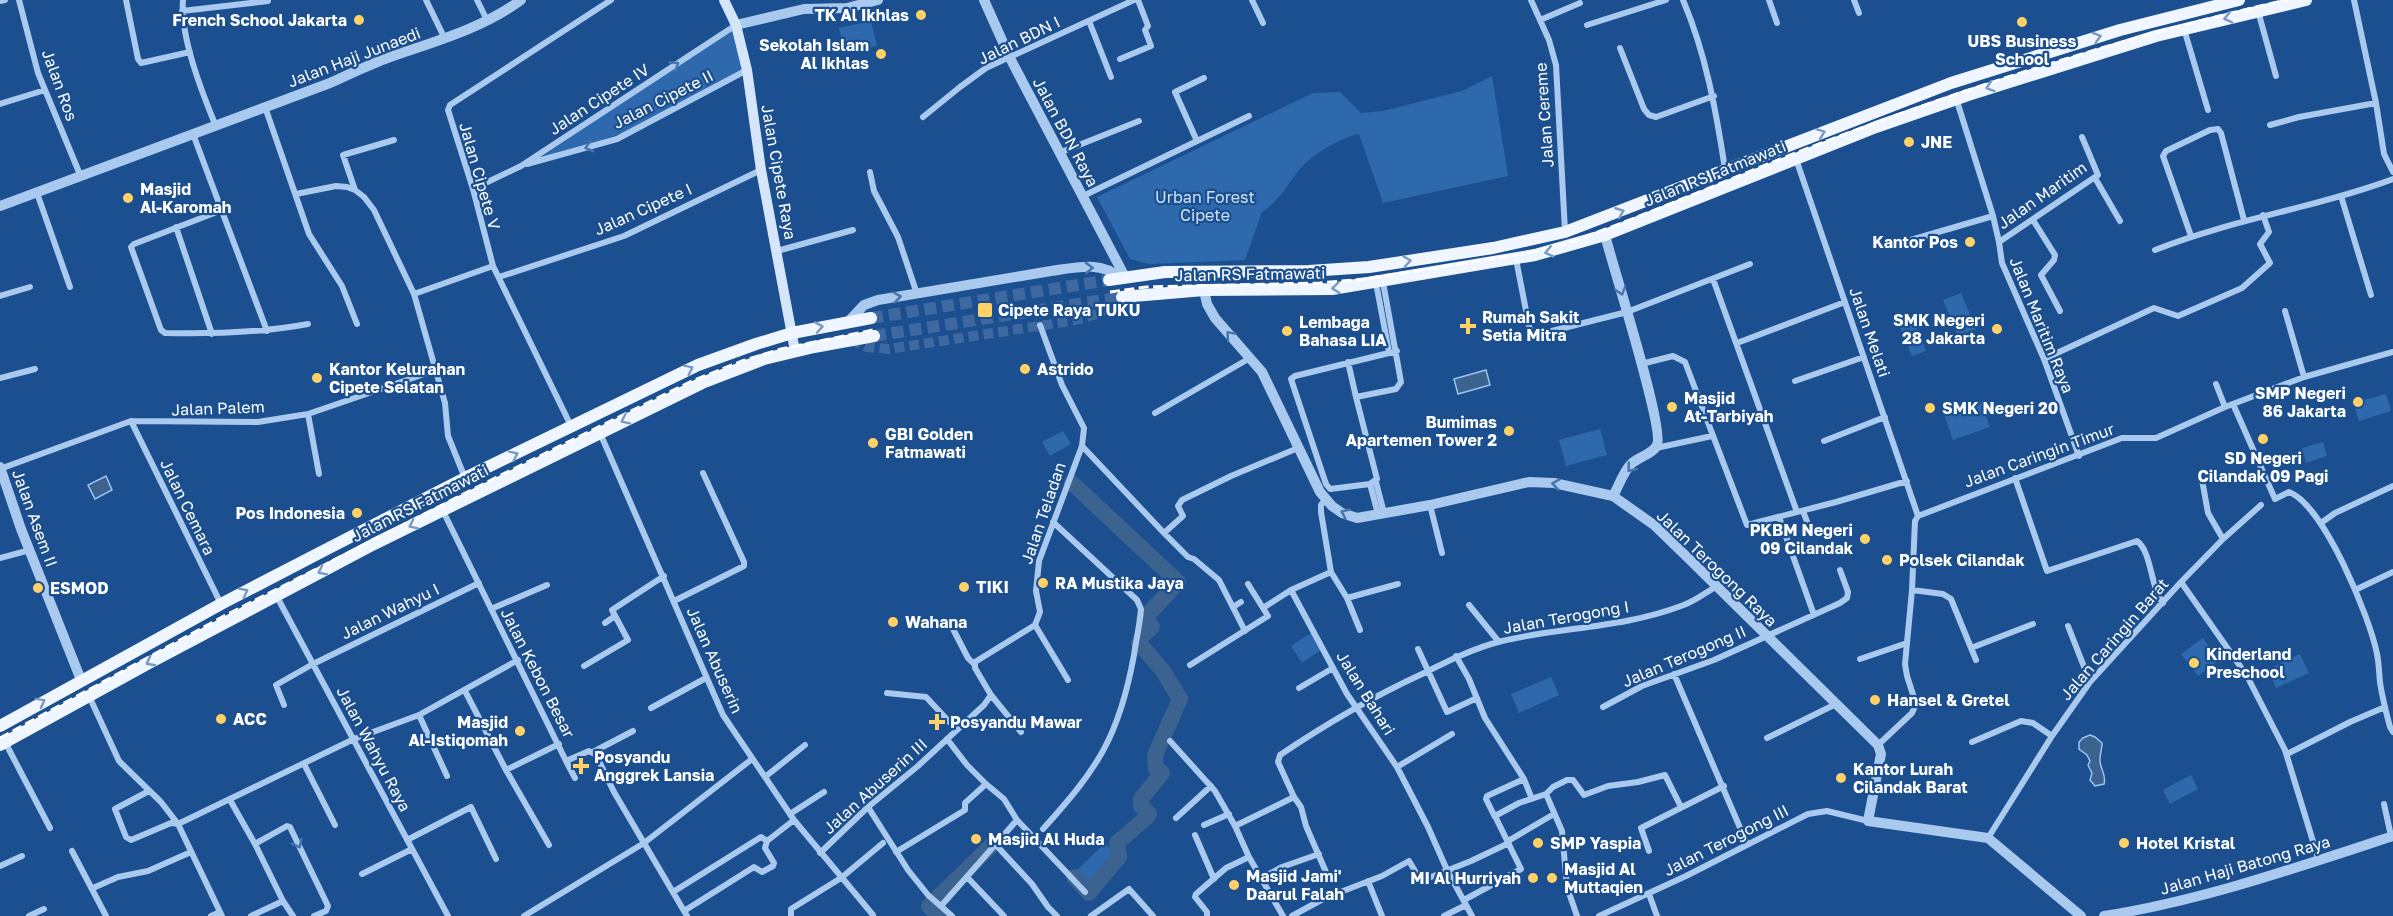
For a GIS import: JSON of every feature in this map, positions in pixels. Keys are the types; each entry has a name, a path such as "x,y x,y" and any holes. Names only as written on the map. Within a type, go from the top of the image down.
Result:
{"main road":[{"name":"Jalan Cipete Raya","path":"724,0 736,25 747,70 761,170 795,351"},
{"name":"Jalan RS Fatmawati","path":"1118,278 1166,272 1309,271 1369,267 1493,248 1565,232 1950,84 2130,28 2239,0"},
{"name":"Jalan RS Fatmawati","path":"1122,297 1203,291 1314,290 1380,282 1562,249 1605,235 1796,158 1956,98 2184,28 2306,0"},
{"path":"2055,50 2060,65"},
{"path":"2041,54 2046,69"},
{"path":"1660,195 1666,210"},
{"name":"Jalan RS Fatmawati","path":"0,726 221,604 465,478 698,365 792,333 871,318"},
{"name":"Jalan RS Fatmawati","path":"2,744 89,695 369,547 717,376 764,359 795,351 874,336"},
{"path":"368,529 369,547"},
{"path":"355,535 369,547"}],"street":[{"path":"0,2 5,0"},
{"name":"Jalan Ros","path":"19,0 38,73 81,177"},
{"path":"126,0 138,59 141,63 190,52"},
{"path":"183,0 182,11 190,52 215,124"},
{"path":"426,0 446,39"},
{"path":"477,0 487,20"},
{"name":"Jalan Haji Junaedi","path":"0,206 330,83 385,59 446,39 487,20 521,0"},
{"name":"Jalan Cipete V","path":"571,426 493,266 473,189 448,114 450,105 611,0"},
{"path":"736,25 804,9 847,8 878,0"},
{"name":"Jalan BDN Raya","path":"984,0 1010,58 1083,196 1118,278"},
{"path":"1120,59 1150,46 1144,30 1148,26 1136,0"},
{"name":"Jalan BDN I","path":"923,117 986,68 1136,0"},
{"path":"1252,0 1263,23"},
{"name":"Jalan Cereme","path":"1531,0 1556,65 1565,232"},
{"path":"1587,25 1666,0"},
{"path":"1683,0 1693,24 1714,96 1725,169"},
{"path":"1769,0 1777,23"},
{"path":"1854,0 1859,13"},
{"path":"2355,0 2384,154 2393,172"},
{"path":"182,11 268,1"},
{"path":"1540,21 1580,3"},
{"path":"2258,11 2276,76"},
{"path":"1089,21 1112,77"},
{"name":"Jalan Cipete IV","path":"473,189 521,166 736,25"},
{"path":"2184,28 2208,110"},
{"path":"1620,48 1644,109 1649,115 1656,117 1714,96"},
{"name":"Jalan Cipete II","path":"521,166 617,139 747,70"},
{"path":"1197,141 1175,92 1204,78"},
{"path":"0,104 45,90"},
{"name":"Jalan Maritim Raya","path":"1956,98 1993,216 2000,242 2002,263 2044,359 2079,456"},
{"path":"2270,125 2299,117 2376,103"},
{"path":"265,107 309,234 342,286 357,324"},
{"path":"1083,196 1249,116"},
{"path":"1059,153 1139,121"},
{"path":"2191,236 2163,156 2166,151 2211,130 2218,129 2221,133 2244,220"},
{"path":"193,134 267,331"},
{"name":"Jalan Maritim","path":"2000,242 2098,175 2082,137"},
{"path":"355,190 344,155 394,140"},
{"name":"Jalan Melati","path":"1796,158 1918,516"},
{"name":"Jalan Cipete I","path":"499,277 624,236 761,170"},
{"path":"870,172 876,196 898,237 917,294"},
{"path":"2095,178 2120,221"},
{"path":"2155,250 2244,220 2341,196 2393,179"},
{"path":"296,194 336,186 355,190 374,210 414,294 445,403 448,435 465,478"},
{"path":"38,193 70,287"},
{"path":"2341,196 2371,295"},
{"path":"222,210 134,244 130,249 161,330 165,333 212,334 267,331 308,324"},
{"path":"2044,359 2154,308 2178,316 2245,286 2270,263 2260,245 2261,240 2269,232 2263,215"},
{"path":"1897,244 1993,216"},
{"path":"2033,220 2055,255 2053,262 2041,275 2060,311"},
{"path":"176,227 212,334"},
{"path":"777,251 854,230"},
{"path":"1605,235 1628,312 1656,421 1658,443 1656,448"},
{"path":"1516,259 1530,331 1534,335 1628,312 1750,264"},
{"path":"414,294 493,266"},
{"path":"847,323 864,305 1071,268 1100,267 1118,278"},
{"path":"1713,279 1800,512 1812,534"},
{"path":"1356,398 1399,387 1401,382 1397,351 1380,282"},
{"path":"1380,282 1389,352"},
{"path":"0,296 30,286"},
{"name":"Jalan Terogong Raya","path":"1203,291 1215,318 1262,372 1313,481 1326,499 1342,513 1357,518 1430,505 1529,482 1554,483 1614,496 1654,525 1878,746"},
{"path":"1737,343 1845,302"},
{"path":"2285,311 2304,377"},
{"name":"Jalan Teladan","path":"1035,625 1040,612 1036,591 1036,572 1082,446 1084,428 1062,385 1040,325"},
{"path":"1348,362 1378,476 1373,483 1333,489 1328,487 1291,381 1295,376 1348,362 1397,351"},
{"name":"Jalan Caringin Timur","path":"1918,516 2126,437 2156,438 2225,406 2304,377 2393,352"},
{"path":"1641,364 1673,356 1685,362 1747,525 1907,481"},
{"path":"1795,381 1864,357"},
{"path":"1155,413 1250,358"},
{"path":"0,378 35,369"},
{"name":"Jalan Palem","path":"1,472 131,421 258,422 308,414 436,370"},
{"path":"2216,384 2225,406"},
{"path":"2233,404 2275,499 2286,492 2292,493 2303,501 2321,523 2341,559 2355,590 2377,654 2385,707 2393,732"},
{"path":"308,414 319,474"},
{"path":"1824,441 1885,417"},
{"name":"Jalan Cemara","path":"131,421 221,604"},
{"name":"Jalan Abuserin","path":"600,433 723,715 792,817 873,915"},
{"path":"1614,496 1630,465 1656,448 1712,436"},
{"name":"Jalan Teladan","path":"1082,446 1188,557 1194,559 1219,580 1245,631"},
{"path":"1164,532 1183,516 1178,506 1182,500 1231,476 1298,448"},
{"name":"Jalan Asem II","path":"1,472 81,680"},
{"path":"674,601 744,566 703,473"},
{"path":"2201,474 2208,513 2223,539"},
{"path":"2015,478 2048,570 2134,541 2139,542 2143,547 2157,593 2163,603"},
{"path":"1373,483 1381,514"},
{"path":"2321,523 2335,513 2393,486"},
{"path":"1326,499 1321,512 1331,572 1347,598 1360,630"},
{"path":"1430,505 1442,553"},
{"name":"Jalan Caringin Barat","path":"1988,838 2052,736 2090,682 2181,582 2223,539 2261,505"},
{"name":"Jalan Kebon Besar","path":"443,510 566,761 589,751 593,752 685,913"},
{"path":"1918,516 1915,521 1906,672 1916,704 1912,713 1878,746 1881,754 1868,821 1988,838 2080,916"},
{"path":"1779,517 1814,615"},
{"path":"1043,829 1088,777 1108,744 1122,709 1141,609 1137,600 1053,522"},
{"path":"0,558 30,550"},
{"name":"Jalan Terogong II","path":"1603,707 1634,690 1714,660 1847,598 1848,592 1840,570"},
{"path":"1263,608 1291,590 1331,572"},
{"path":"2355,590 2393,572"},
{"path":"584,666 628,640 612,610 664,576"},
{"path":"2181,582 2247,676 2287,754 2319,861"},
{"name":"Jalan Wahyu I","path":"284,705 276,685 313,664 479,583"},
{"path":"1190,665 1268,616 1248,584"},
{"path":"1347,598 1398,584"},
{"path":"491,609 547,585"},
{"name":"Jalan Terogong I","path":"1294,797 1278,762 1280,755 1331,721 1456,656 1499,642 1546,631 1617,623 1663,612 1688,603 1716,586"},
{"name":"Jalan Bahari","path":"1291,590 1356,707 1397,766 1472,916"},
{"path":"1912,590 1943,594 1949,597 1954,603 1976,660"},
{"name":"Jalan Wahyu Raya","path":"276,595 448,916"},
{"path":"1233,607 1241,602"},
{"path":"1469,605 1499,642"},
{"path":"605,623 615,616"},
{"path":"1971,648 2033,624"},
{"path":"974,664 976,660 1035,625 1068,680"},
{"path":"2068,626 2090,682"},
{"path":"953,629 968,658 992,695 1021,732"},
{"path":"1860,659 1907,643"},
{"path":"1418,649 1447,712 1477,698"},
{"path":"1456,656 1485,718 1524,779 1532,799"},
{"path":"149,791 115,809 128,838 135,840 173,823 178,825 354,739 419,716 518,660"},
{"path":"1299,688 1333,668"},
{"path":"1674,674 1747,844"},
{"path":"651,708 706,678"},
{"path":"465,691 506,770 549,844"},
{"path":"887,693 926,698 956,729"},
{"path":"89,695 119,760 164,805 178,825 221,914 211,916"},
{"name":"Jalan Abuserin III","path":"820,853 868,807 947,739 992,695"},
{"path":"1767,738 1836,704"},
{"path":"2287,754 2385,707"},
{"path":"419,716 447,776"},
{"path":"1972,742 2021,721 2033,723 2052,736"},
{"path":"593,752 633,731"},
{"path":"1397,766 1452,734"},
{"name":"Jalan Abuserin III","path":"947,739 962,760 1004,800 1016,819 1085,892"},
{"path":"1170,741 1211,786 1229,814 1249,857 1283,916"},
{"path":"2,744 50,828"},
{"path":"506,770 559,744"},
{"path":"765,777 805,745"},
{"path":"524,916 644,843 752,759"},
{"path":"566,761 575,778"},
{"path":"304,764 336,825"},
{"path":"1495,817 1519,803 1546,794 1553,787 1571,778 1584,795 1608,786 1638,782 1663,774 1669,779 1681,807"},
{"path":"1444,916 1520,871 1521,866 1486,799 1487,796 1524,779"},
{"path":"896,852 965,810 964,803 986,784"},
{"path":"1176,818 1211,786"},
{"path":"1649,851 1640,829 1724,786"},
{"path":"685,913 754,867 762,872 773,866 774,863 765,848 767,841 792,817 824,792"},
{"path":"1546,794 1562,831 1568,887 1577,916"},
{"path":"1235,826 1294,797 1301,807 1306,826 1329,879"},
{"path":"230,800 293,916"},
{"path":"2384,804 2392,836"},
{"path":"407,840 471,807 496,859"},
{"path":"868,807 908,870 952,916"},
{"name":"Jalan Terogong III","path":"1599,916 1649,894 1816,811 1827,811 1868,821"},
{"path":"1204,825 1229,814"},
{"path":"1292,916 1325,898 1382,876 1409,861 1421,881 1508,842 1554,814"},
{"path":"938,903 967,877 1016,819"},
{"path":"255,844 287,826 290,827 328,906 326,910 314,916"},
{"path":"1195,835 1214,879"},
{"name":"Jalan Haji Batong Raya","path":"2104,916 2175,903 2267,878 2392,836"},
{"path":"673,892 761,837 767,841"},
{"path":"792,916 791,909 841,878 883,843"},
{"path":"996,845 1032,884 1057,916"},
{"path":"362,874 412,849"},
{"path":"72,851 106,916"},
{"path":"93,888 119,876 152,869 191,852"},
{"path":"1262,878 1282,867 1318,854"},
{"path":"0,866 22,855"},
{"path":"1207,916 1207,912 1195,896 1230,865 1249,857"},
{"path":"967,877 1004,916"},
{"path":"1368,881 1382,916"},
{"path":"1091,916 1129,889 1153,916"},
{"path":"1649,894 1657,916"},
{"path":"251,916 283,901"},
{"path":"29,916 44,909"}],"green space":[{"path":"871,21 877,46 845,53 839,28"},
{"path":"733,28 744,68 620,134 540,158"},
{"name":"Urban Forest Cipete","path":"1492,76 1508,176 1383,203 1359,134 1353,135 1329,146 1308,161 1279,197 1262,212 1245,260 1149,264 1130,259 1097,197 1313,93 1340,92 1361,113 1383,111 1462,91"},
{"path":"1961,293 1976,329 1958,336 1943,300"},
{"path":"1915,322 1926,351 1912,356 1900,328"},
{"path":"2386,394 2391,411 2359,421 2353,403"},
{"path":"1981,402 1990,427 1953,440 1944,415"},
{"path":"1600,429 1607,455 1566,466 1559,440"},
{"path":"1063,431 1071,444 1050,456 1042,442"},
{"path":"2323,442 2327,456 2306,463 2302,448"},
{"path":"1311,633 1321,650 1302,663 1291,646"},
{"path":"2203,638 2219,660 2198,676 2181,654"},
{"path":"2300,654 2309,673 2276,688 2268,669"},
{"path":"1551,677 1559,695 1519,713 1511,694"},
{"path":"2191,775 2198,789 2170,804 2163,790"},
{"path":"1105,843 1116,855 1087,884 1075,872"}],"shaded area":[{"path":"1486,370 1490,385 1458,394 1454,379"},
{"path":"106,476 112,490 95,499 88,485"},
{"path":"2090,735 2102,743 2100,762 2105,780 2104,784 2095,786 2090,780 2092,773 2088,765 2090,761 2087,755 2079,749 2079,742"}],"waterway":[{"path":"1072,483 1178,582 1144,619 1152,627 1142,636 1139,643 1163,671 1180,699 1155,755 1156,769 1162,773 1141,799 1141,806 1149,814 1117,843 1119,857 1089,893 1074,877"},
{"path":"940,916 929,906 993,844"}],"tunnel":[{"path":"871,318 1109,280"},
{"path":"851,340 867,347 889,349 1071,321 1097,314 1122,297"},
{"path":"874,336 1122,297"}],"railway":[{"path":"1110,292 1146,287 1320,283 1364,279 1522,254 1565,244 1813,146 1956,94 2120,43 2286,0"},
{"path":"0,738 226,615 692,381 742,361 781,349 873,330"}],"place":[{"name":"TK Al Ikhlas","path":"921,15"},
{"name":"French School Jakarta","path":"359,20"},
{"name":"UBS Business School","path":"2022,22"},
{"name":"Sekolah Islam Al Ikhlas","path":"881,54"},
{"name":"JNE","path":"1909,142"},
{"name":"Masjid Al-Karomah","path":"128,198"},
{"name":"Kantor Pos","path":"1970,242"},
{"name":"Cipete Raya TUKU","path":"985,310"},
{"name":"Rumah Sakit Setia Mitra","path":"1468,326"},
{"name":"SMK Negeri 28 Jakarta","path":"1997,329"},
{"name":"Lembaga Bahasa LIA","path":"1287,331"},
{"name":"Astrido","path":"1025,369"},
{"name":"Kantor Kelurahan Cipete Selatan","path":"317,378"},
{"name":"SMP Negeri 86 Jakarta","path":"2358,402"},
{"name":"Masjid At-Tarbiyah","path":"1672,407"},
{"name":"SMK Negeri 20","path":"1930,408"},
{"name":"Bumimas Apartemen Tower 2","path":"1509,431"},
{"name":"SD Negeri Cilandak 09 Pagi","path":"2263,439"},
{"name":"GBI Golden Fatmawati","path":"873,443"},
{"name":"Pos Indonesia","path":"357,513"},
{"name":"PKBM Negeri 09 Cilandak","path":"1865,539"},
{"name":"Polsek Cilandak","path":"1887,560"},
{"name":"RA Mustika Jaya","path":"1043,583"},
{"name":"TIKI","path":"964,587"},
{"name":"ESMOD","path":"38,588"},
{"name":"Wahana","path":"893,622"},
{"name":"Kinderland Preschool","path":"2194,663"},
{"name":"Hansel & Gretel","path":"1875,700"},
{"name":"ACC","path":"221,719"},
{"name":"Posyandu Mawar","path":"937,722"},
{"name":"Masjid Al-Istiqomah","path":"520,731"},
{"name":"Posyandu Anggrek Lansia","path":"581,766"},
{"name":"Kantor Lurah Cilandak Barat","path":"1841,778"},
{"name":"Masjid Al Huda","path":"976,839"},
{"name":"SMP Yaspia","path":"1538,843"},
{"name":"Hotel Kristal","path":"2124,843"},
{"name":"MI Al Hurriyah","path":"1533,878"},
{"name":"Masjid Al Muttaqien","path":"1552,878"},
{"name":"Masjid Jami' Daarul Falah","path":"1234,885"}]}
